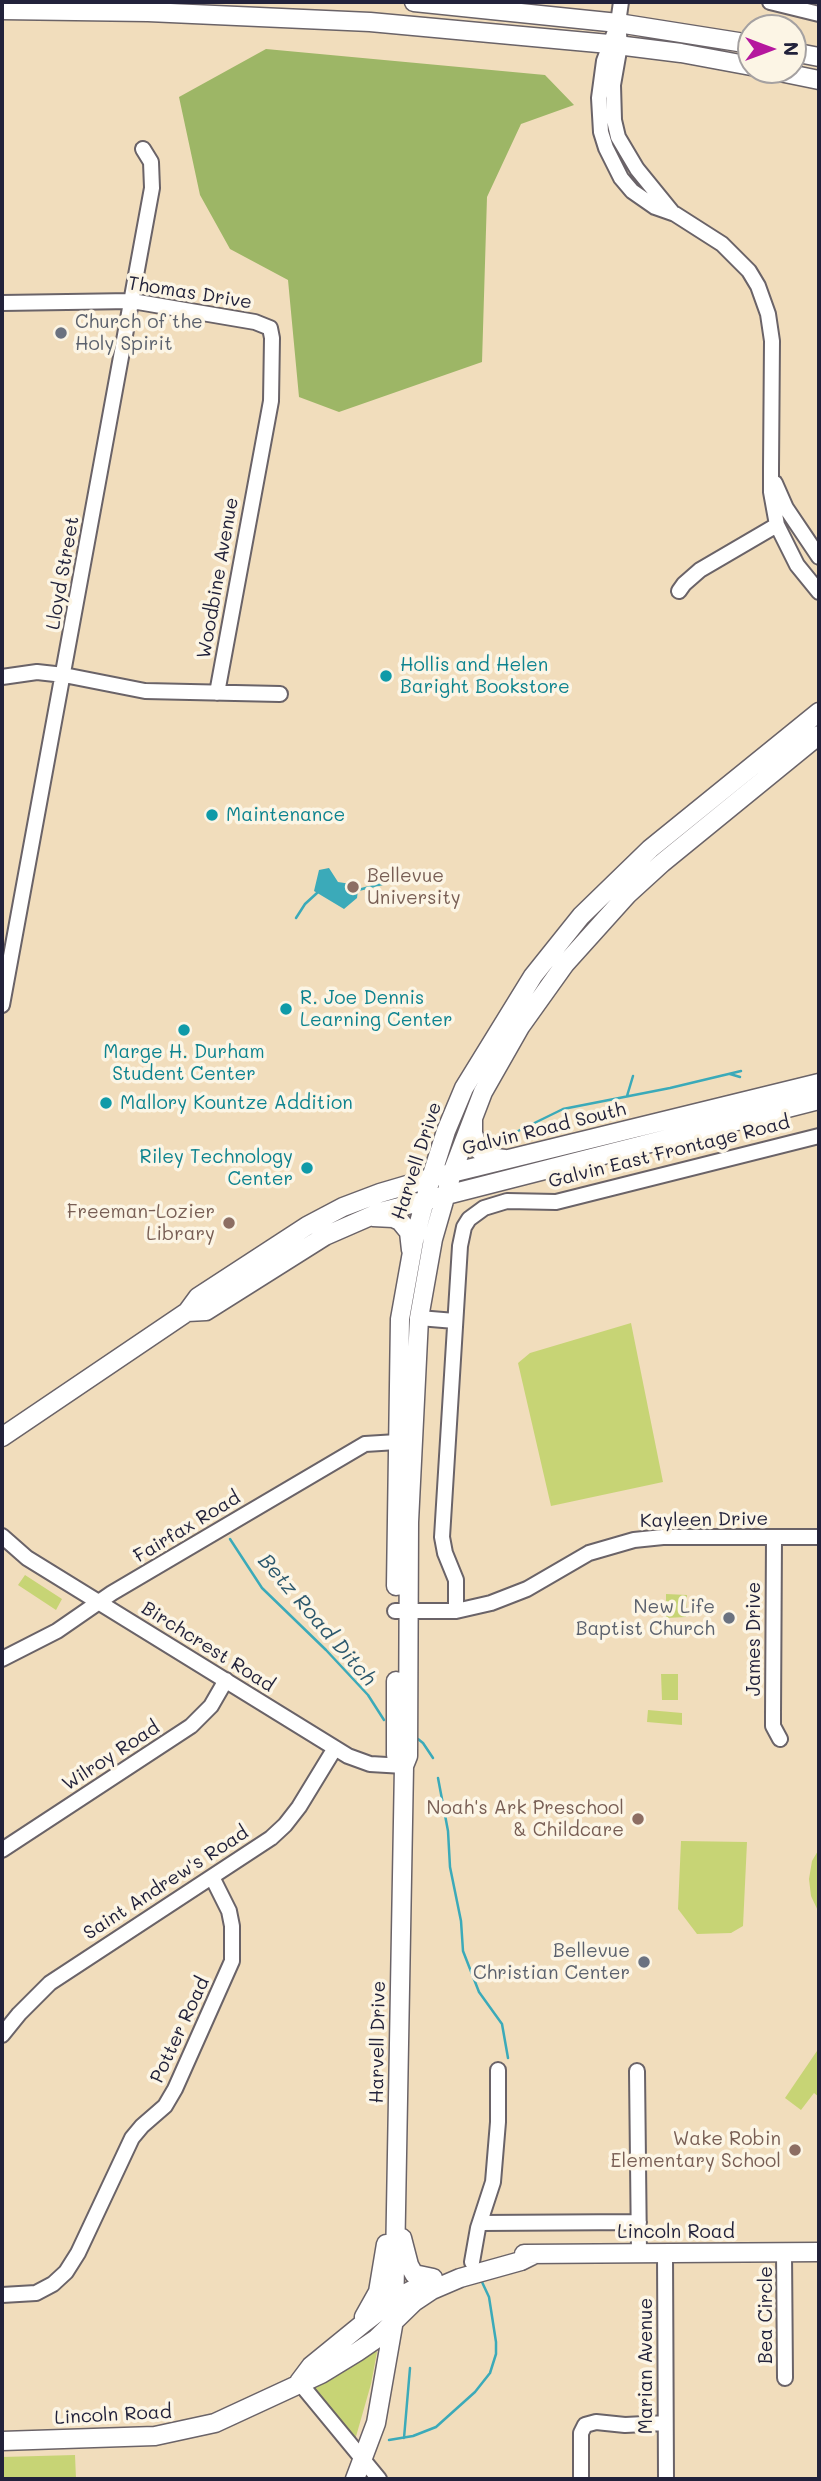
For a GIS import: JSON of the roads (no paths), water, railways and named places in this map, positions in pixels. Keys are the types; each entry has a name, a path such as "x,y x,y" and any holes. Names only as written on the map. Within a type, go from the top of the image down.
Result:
{"main road":[{"path":"414,2 618,23 737,42"},
{"path":"2,10 287,17 508,33 614,44 737,63"},
{"name":"Harvell Drive","path":"355,2479 383,2394 394,2320 404,1766 408,1756 397,1442 400,1319 411,1255 431,1178 464,1088 550,953 589,908 650,849 819,712"},
{"name":"Harvell Drive","path":"401,1611 409,1522 419,1318 425,1275 445,1195 474,1111 520,1027 585,940 628,894 662,863 819,735"},
{"name":"Galvin Road South","path":"2,1437 187,1312 198,1297 324,1216 380,1193 431,1178 819,1083"},
{"name":"Galvin Road South","path":"187,1312 206,1311 325,1236 366,1217 819,1100"},
{"path":"474,1111 473,1133 478,1149 487,1157 512,1160"},
{"path":"366,1217 384,1217 400,1221 409,1232 411,1255"},
{"path":"395,2214 411,2270 419,2277 433,2278"},
{"path":"347,2336 367,2314 378,2292 387,2237 395,2214"},
{"name":"Lincoln Road","path":"299,2382 312,2366 395,2299 433,2278 472,2262 516,2253 819,2252"},
{"name":"Lincoln Road","path":"2,2441 118,2438 187,2431 233,2416 299,2382 321,2374 357,2353 376,2339 414,2302 432,2290 460,2278 522,2261 533,2255"}],"street":[{"path":"621,2 614,44 604,61 599,98 601,132 606,148 621,178 632,191 655,207 674,214 710,236 735,256 748,271 763,298 771,328 771,492 777,525 797,565 819,592"},
{"path":"770,2 819,14"},
{"name":"Lloyd Street","path":"2,1005 152,180 151,162 143,149"},
{"name":"Thomas Drive","path":"2,303 132,301 255,322 270,328 271,401 258,470"},
{"path":"771,468 778,493 786,508 819,557"},
{"name":"Woodbine Avenue","path":"217,693 258,470"},
{"path":"679,592 700,570 777,525"},
{"path":"2,677 37,672 145,691 280,694"},
{"name":"Galvin East Frontage Road","path":"456,1611 456,1580 445,1553 442,1537 462,1235 469,1219 484,1208 518,1200 556,1202 819,1136"},
{"path":"419,1318 455,1321"},
{"name":"Fairfax Road","path":"2,1659 57,1632 98,1602 365,1444 397,1442"},
{"name":"Birchcrest Road","path":"2,1536 27,1558 348,1756 370,1764 404,1766"},
{"name":"Kayleen Drive","path":"401,1611 456,1611 505,1599 582,1557 619,1543 663,1537 819,1537"},
{"name":"James Drive","path":"774,1538 773,1726 780,1739"},
{"name":"Wilroy Road","path":"2,1850 191,1726 211,1706 226,1680"},
{"name":"Saint Andrew's Road","path":"2,2035 50,1983 271,1838 299,1807 335,1748"},
{"name":"Potter Road","path":"2,2295 36,2293 53,2284 66,2272 79,2253 132,2138 165,2106 175,2089 232,1961 229,1911 212,1877"},
{"path":"472,2262 480,2223 493,2182 498,2070"},
{"path":"636,2071 639,2253"},
{"path":"480,2223 639,2222"},
{"name":"Bea Circle","path":"784,2252 785,2378"},
{"name":"Marian Avenue","path":"665,2253 666,2479"},
{"path":"299,2382 379,2479"},
{"path":"581,2479 581,2434 585,2426 596,2422 625,2425 666,2423"}],"water":[{"path":"329,868 338,882 351,884 358,890 357,898 344,909 314,891 319,870"}],"waterway":[{"path":"358,890 386,883"},
{"path":"296,918 305,904 317,893"},
{"path":"507,1134 563,1109 741,1071"},
{"path":"730,1074 740,1077"},
{"path":"627,1096 633,1076"},
{"name":"Betz Road Ditch","path":"230,1539 262,1588 368,1695 384,1720"},
{"name":"Betz Road Ditch","path":"418,1739 433,1758"},
{"name":"Betz Road Ditch","path":"438,1778 448,1831 450,1867 461,1921 463,1951 479,1992 502,2024 508,2058"},
{"name":"Betz Road Ditch","path":"389,2440 413,2436 436,2427 475,2392 490,2373 496,2354 496,2342 489,2297 482,2282"},
{"path":"404,2438 410,2368"}],"place":[{"name":"Church of the Holy Spirit","path":"61,333"},
{"name":"Hollis and Helen Baright Bookstore","path":"386,676"},
{"name":"Maintenance","path":"212,815"},
{"name":"Bellevue University","path":"353,887"},
{"name":"R. Joe Dennis Learning Center","path":"286,1009"},
{"name":"Marge H. Durham Student Center","path":"184,1030"},
{"name":"Mallory Kountze Addition","path":"106,1103"},
{"name":"Riley Technology Center","path":"307,1168"},
{"name":"Freeman-Lozier Library","path":"229,1223"},
{"name":"New Life Baptist Church","path":"729,1618"},
{"name":"Noah's Ark Preschool & Childcare","path":"638,1819"},
{"name":"Bellevue Christian Center","path":"644,1962"},
{"name":"Wake Robin Elementary School","path":"795,2150"}]}
